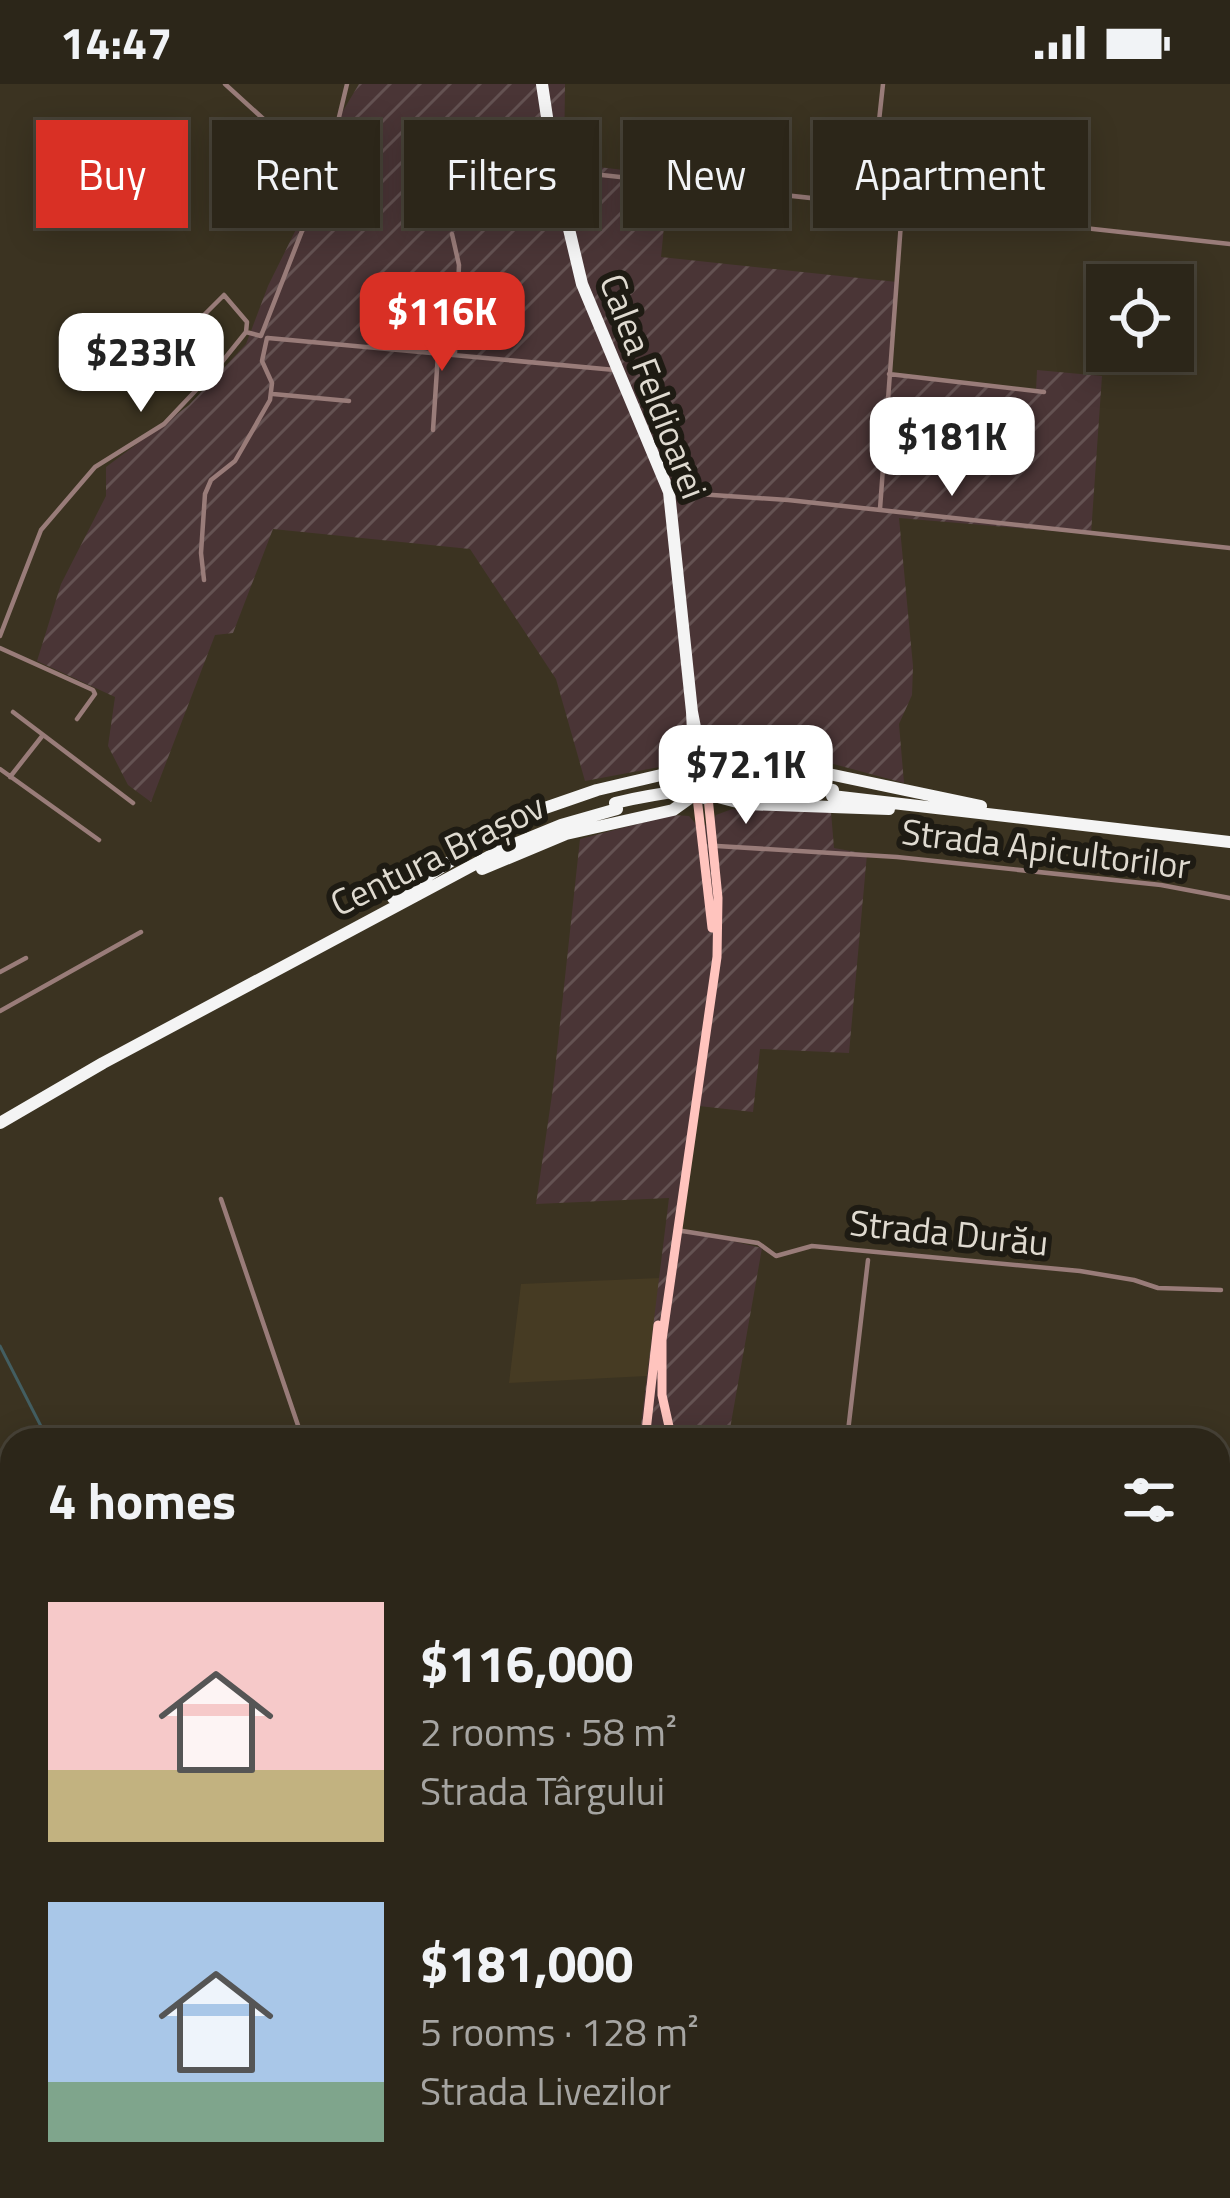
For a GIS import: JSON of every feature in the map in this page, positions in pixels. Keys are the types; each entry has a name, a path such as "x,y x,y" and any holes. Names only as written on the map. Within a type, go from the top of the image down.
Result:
{"highway":[{"name":"Calea Feldioarei","path":"542,84 547,120"},
{"name":"Calea Feldioarei","path":"569,228 582,284 669,492 701,787"},
{"path":"381,909 520,819 597,790 667,775 688,764 696,746 712,762 806,770 959,798 980,809"},
{"path":"381,909 566,834 673,810 735,767"},
{"path":"667,775 745,804 980,809"},
{"name":"Centura Brașov","path":"0,1119 502,842 557,820 616,806 688,790 739,785 1230,839"}],"main road":[{"name":"Calea Feldioarei","path":"646,1428 710,957 711,898 701,787"},
{"path":"673,810 686,809 705,819 722,805 745,804"},
{"name":"Calea Feldioarei","path":"669,1428 661,1359 717,957 718,898 705,819"}],"street":[{"path":"226,84 265,120"},
{"path":"338,120 347,84"},
{"path":"879,120 883,84"},
{"path":"599,175 813,199"},
{"path":"204,580 206,489 235,460 272,394 262,361 265,337 304,228"},
{"path":"880,509 900,228"},
{"path":"1080,228 1230,244"},
{"path":"452,234 459,266 455,356"},
{"path":"0,637 39,534 92,470 164,424 217,368 247,332 247,322 224,295 184,334 217,368"},
{"path":"247,332 617,370"},
{"path":"433,430 438,354"},
{"path":"888,374 1044,392"},
{"path":"272,394 349,401"},
{"path":"669,492 880,509 1230,548"},
{"path":"0,603 9,610"},
{"path":"0,648 93,690 92,700 77,719"},
{"path":"13,712 133,803"},
{"path":"10,777 43,735"},
{"path":"0,770 99,840"},
{"name":"Strada Apicultorilor","path":"712,846 897,857 1161,885 1230,898"},
{"path":"0,1011 141,932"},
{"path":"0,959 3,970 26,958"},
{"path":"221,1199 299,1428"},
{"name":"Strada Durău","path":"676,1230 758,1243 776,1256 807,1246 831,1247 1080,1271 1158,1288 1221,1289"},
{"path":"848,1428 868,1260"}],"shaded area":[{"path":"359,84 565,84 565,120 404,120 404,228 599,228 599,167 623,170 623,228 664,228 661,257 897,282 888,372 1036,391 1037,370 1102,376 1091,534 899,518 913,666 912,695 899,724 904,783 826,762 709,751 681,755 670,765 585,781 556,679 470,549 273,529 233,633 215,635 151,802 128,785 108,746 115,697 37,661 61,584 106,496 106,467 189,405 246,344 297,228 380,228 380,120 338,120"},
{"path":"732,809 831,812 834,848 867,854 849,1053 760,1049 753,1112 699,1106 681,1229 762,1248 730,1428 640,1428 669,1198 536,1204 580,839 672,815 689,816 696,824 711,826 716,815"},
{"path":"660,1278 647,1376 509,1383 521,1284"}],"waterway":[{"path":"0,1346 42,1428"}]}
